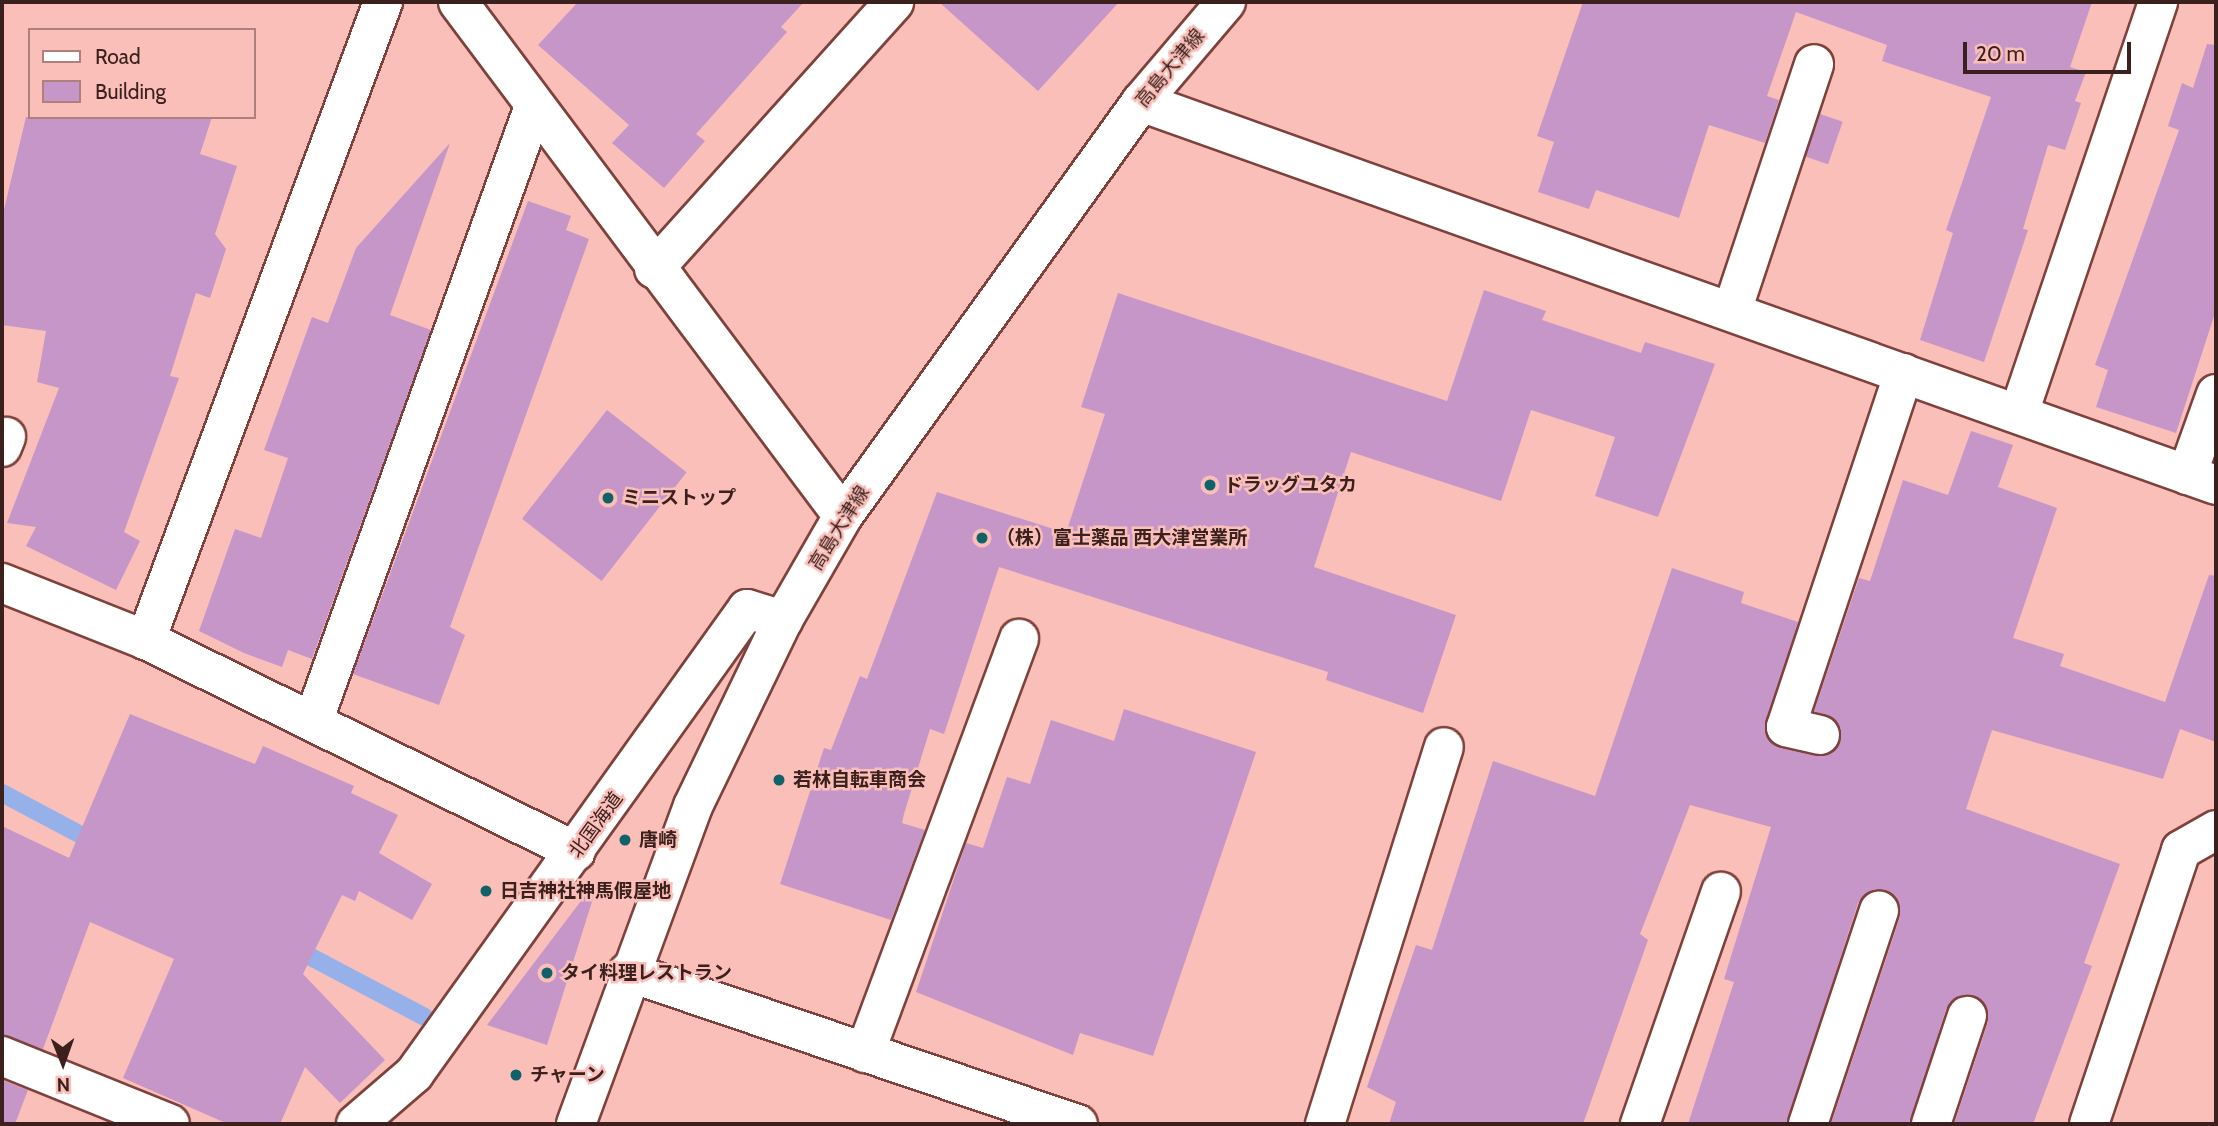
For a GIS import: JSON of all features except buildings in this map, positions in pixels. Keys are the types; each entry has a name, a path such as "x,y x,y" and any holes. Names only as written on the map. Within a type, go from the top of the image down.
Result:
{"street":[{"path":"146,640 383,2"},
{"path":"654,269 894,2"},
{"name":"高島大津線","path":"576,1124 628,972 693,806 783,620 843,516 1141,102 1226,2"},
{"path":"2019,412 2158,2"},
{"path":"472,8 533,109 843,516"},
{"path":"1732,311 1814,64"},
{"path":"1141,102 2019,412 2201,480 2216,394"},
{"path":"313,722 533,109"},
{"path":"1820,735 1786,727 1904,373"},
{"path":"2,583 146,640 576,852"},
{"name":"北国海道","path":"356,1124 414,1074 576,852 747,609 783,620"},
{"path":"865,1053 1019,639"},
{"path":"1325,1124 1444,747"},
{"path":"2089,1124 2181,850 2216,830"},
{"path":"1640,1124 1721,892"},
{"path":"1808,1124 1880,910"},
{"path":"628,972 865,1053 1012,1114 1078,1124"},
{"path":"1931,1124 1967,1016"},
{"path":"2,1056 170,1124"}],"waterway":[{"path":"2,793 100,845"},
{"path":"292,947 425,1017"}],"place":[{"name":"ドラッグユタカ","path":"1210,485"},
{"name":"ミニストップ","path":"608,498"},
{"name":"（株）富士薬品 西大津営業所","path":"982,538"},
{"name":"若林自転車商会","path":"779,780"},
{"name":"唐崎","path":"625,840"},
{"name":"日吉神社神馬假屋地","path":"486,891"},
{"name":"タイ料理レストラン","path":"547,973"},
{"name":"チャーン","path":"516,1075"}]}
